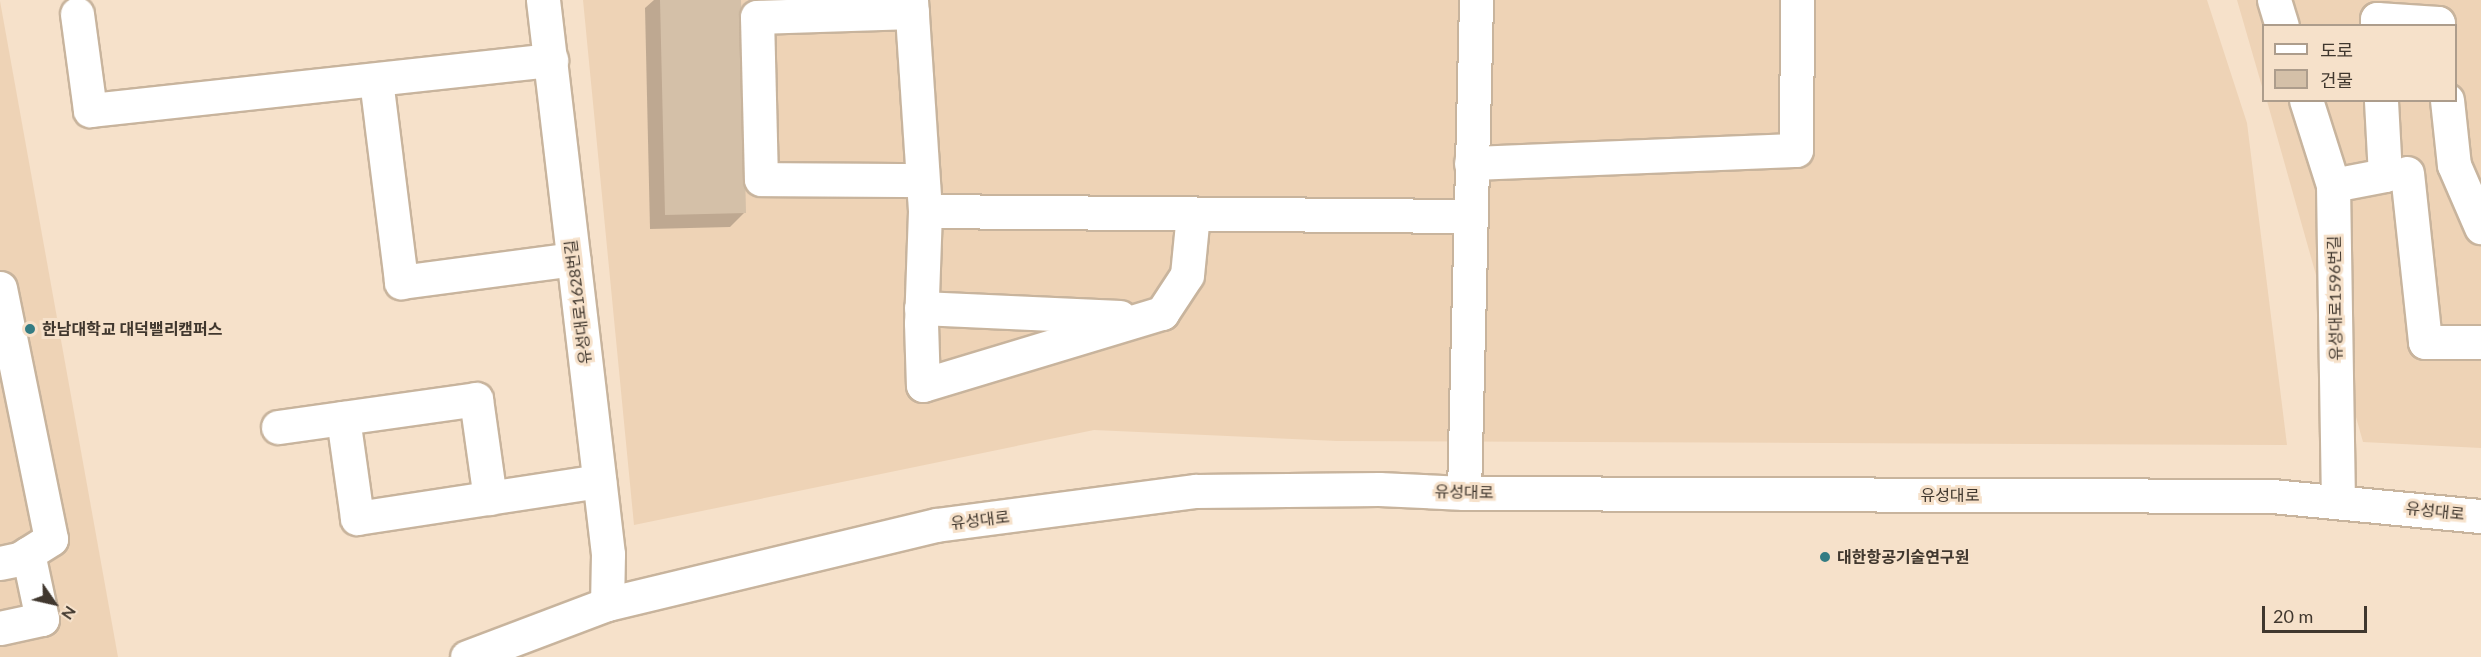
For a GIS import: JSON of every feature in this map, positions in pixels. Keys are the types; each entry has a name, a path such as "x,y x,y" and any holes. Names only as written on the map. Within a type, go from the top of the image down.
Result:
{"main road":[{"name":"유성대로1628번길","path":"543,0 608,554 607,604"},
{"path":"1464,493 1476,0"},
{"path":"1471,163 1796,150 1797,0"},
{"path":"2274,0 2281,24"},
{"path":"1194,214 1187,275 1162,313 923,385 921,308 924,195 911,6 756,17 760,179 924,195 1194,214 1469,216"},
{"path":"77,14 90,110 551,60"},
{"path":"2377,24 2377,19 2438,22 2438,24"},
{"path":"376,80 401,282 573,259"},
{"name":"유성대로1596번길","path":"2307,102 2333,185 2338,500"},
{"path":"2381,102 2425,342 2481,342"},
{"path":"2447,102 2454,165 2481,227"},
{"path":"2333,185 2454,165"},
{"path":"0,288 51,539 14,558 42,619 0,628"},
{"path":"921,308 1145,318"},
{"path":"278,427 476,399 490,498"},
{"path":"344,418 357,518 599,481"},
{"name":"유성대로","path":"467,657 607,604 936,525 1196,491 1378,489 1464,493 2260,496 2338,500 2481,516"}],"shaded area":[{"path":"583,0 2207,0 2247,123 2287,445 1337,441 1094,430 634,525"},
{"path":"2237,0 2481,0 2481,448 2363,442 2267,102 2457,102 2457,24 2262,24 2262,87"},
{"name":"한남대학교 대덕밸리캠퍼스","path":"0,1 118,657 0,657"}],"building":[{"path":"660,0 741,0 746,213 665,215"}],"place":[{"name":"한남대학교 대덕밸리캠퍼스","path":"30,329"},
{"name":"대한항공기술연구원","path":"1825,557"}]}
